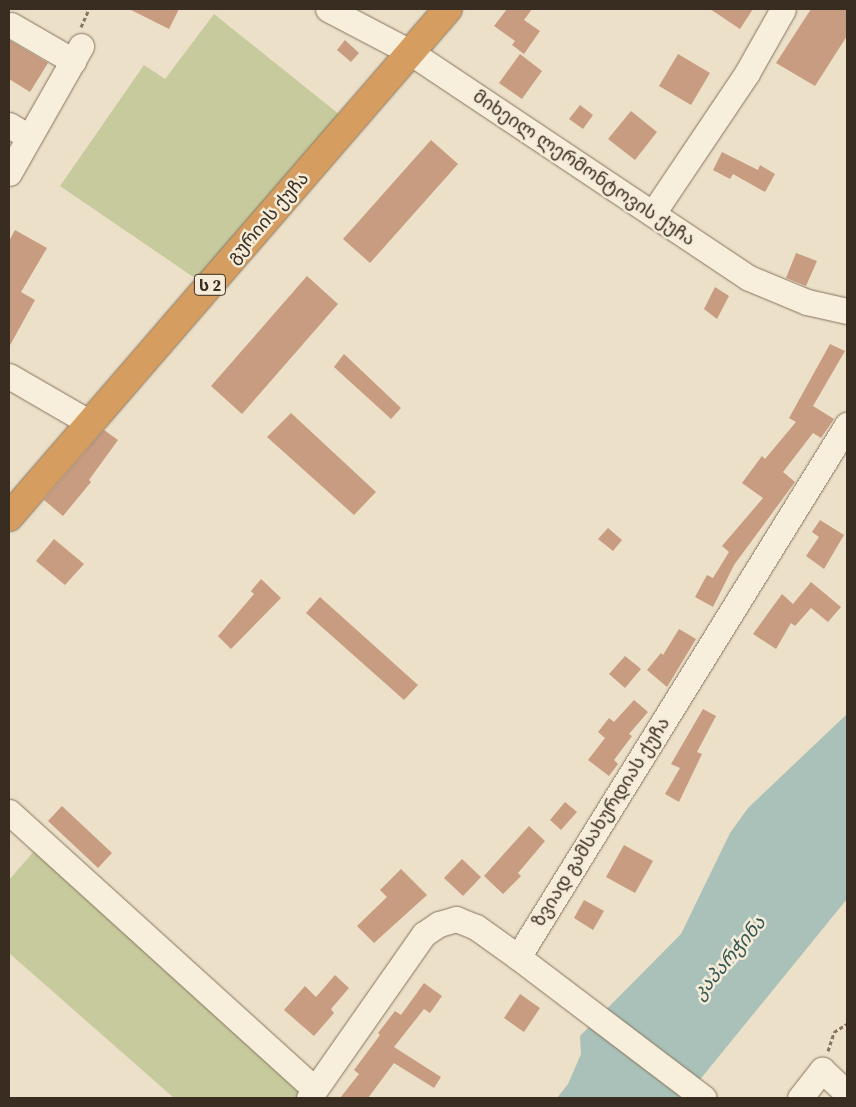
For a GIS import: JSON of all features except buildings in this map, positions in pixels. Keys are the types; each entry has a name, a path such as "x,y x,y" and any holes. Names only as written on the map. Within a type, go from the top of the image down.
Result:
{"highway":[{"name":"გურიის ქუჩა","path":"9,517 448,9"}],"street":[{"name":"მიხეილ ლერმონტოვის ქუჩა","path":"328,9 410,52 749,278 807,302 847,311"},
{"path":"653,213 747,73 784,9"},
{"path":"9,173 19,131 77,54 10,25"},
{"path":"9,376 90,422"},
{"name":"ზვიად გამსახურდიას ქუჩა","path":"518,957 847,425"},
{"path":"9,812 311,1094 424,934 456,920 476,927 518,957 700,1096"},
{"path":"800,1098 822,1070 847,1093"}],"path":[{"path":"822,1070 834,1032 847,1024"}],"green space":[{"path":"214,14 350,123 208,287 60,186 144,65 165,79"},
{"path":"42,842 309,1098 174,1098 9,953 9,880"}],"water":[{"name":"კაპარჭინა","path":"847,714 847,899 685,1098 557,1098 568,1084 581,1054 580,1036 681,934 730,833 748,808"}]}
